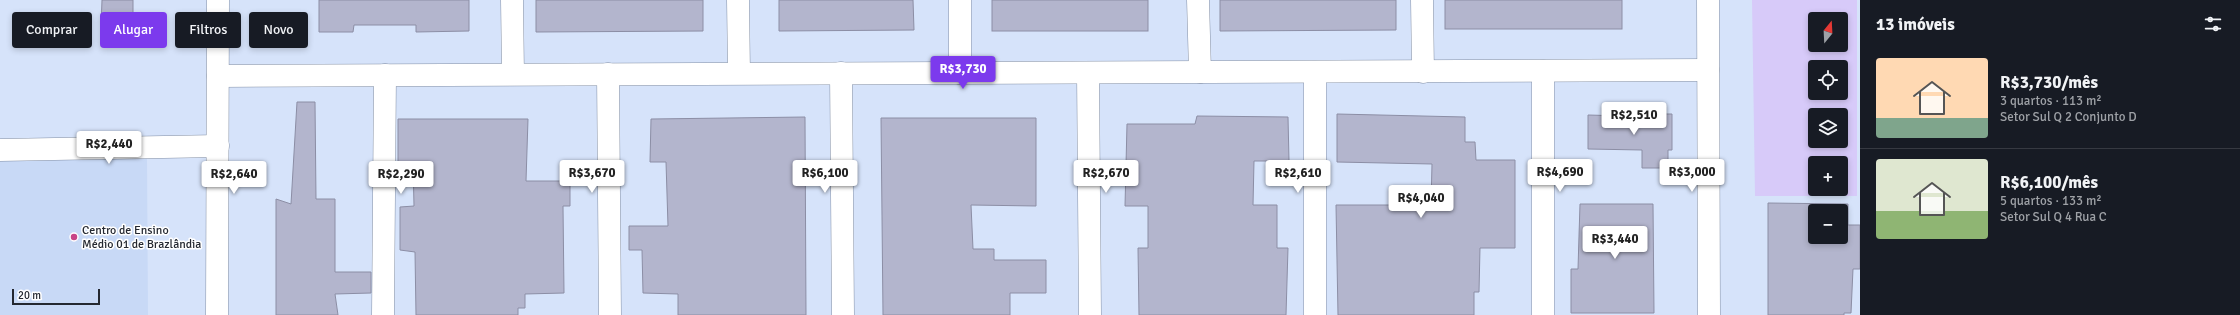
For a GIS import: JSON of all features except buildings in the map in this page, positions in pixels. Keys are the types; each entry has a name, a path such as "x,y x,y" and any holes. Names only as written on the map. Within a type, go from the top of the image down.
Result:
{"street":[{"path":"216,315 218,0"},
{"path":"512,0 513,74"},
{"path":"738,0 739,73"},
{"path":"960,0 960,73"},
{"path":"1198,0 1200,72"},
{"path":"1422,0 1423,72"},
{"path":"1708,0 1709,315"},
{"path":"218,76 385,74 1708,70"},
{"path":"1543,71 1543,315"},
{"path":"1315,72 1315,315"},
{"path":"841,73 843,315"},
{"path":"1088,73 1090,315"},
{"path":"383,315 385,74"},
{"path":"608,74 610,315"},
{"path":"0,150 218,146"}],"shaded area":[{"path":"1752,0 1857,0 1857,196 1848,196 1848,156 1808,156 1808,196 1755,196"},
{"name":"Centro de Ensino Médio 01 de Brazlândia","path":"0,157 147,158 148,315 0,315"}],"place":[{"name":"Centro de Ensino Médio 01 de Brazlândia","path":"74,237"}]}
